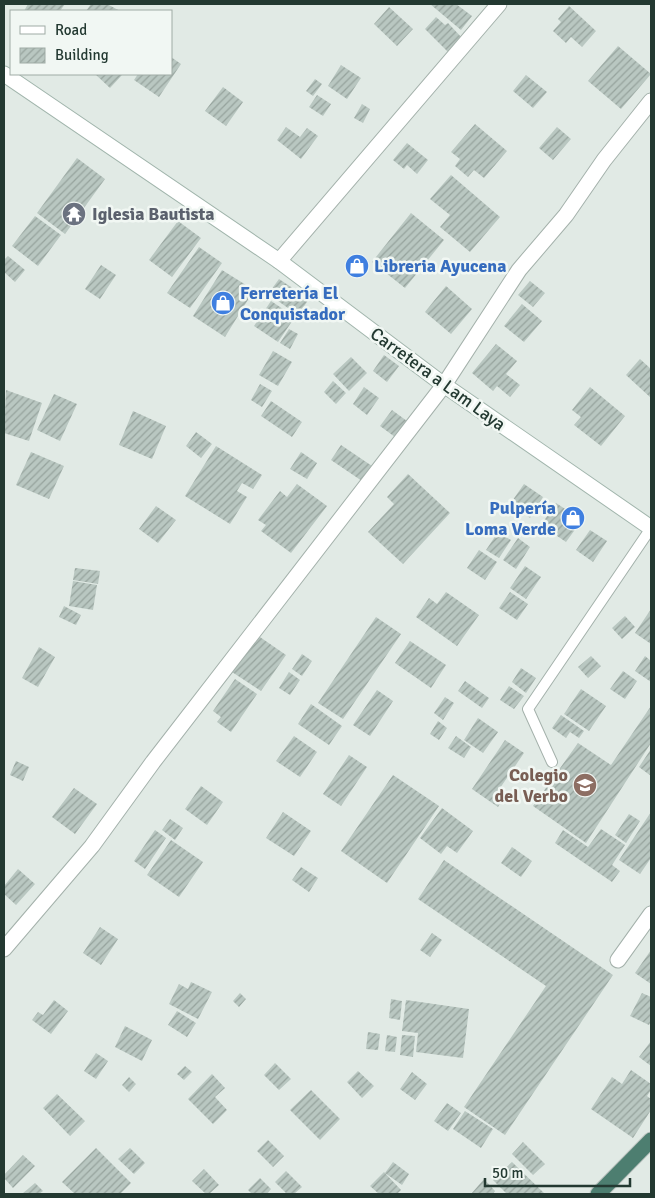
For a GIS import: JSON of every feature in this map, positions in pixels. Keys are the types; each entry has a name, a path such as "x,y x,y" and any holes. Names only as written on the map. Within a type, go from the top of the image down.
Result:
{"highway":[{"path":"598,1194 651,1140"}],"street":[{"path":"279,261 499,4"},
{"name":"Carretera a Lam Laya","path":"4,74 279,261 444,386 651,528"},
{"path":"4,950 92,846 159,754 444,386 519,270 566,216 604,160 651,101"},
{"path":"618,960 651,914"}],"lane":[{"path":"552,762 528,710 651,528"}],"building":[{"path":"28,4 65,4 61,10 25,10"},
{"path":"91,4 107,4 118,10 87,10"},
{"path":"430,4 456,4 472,16 461,30"},
{"path":"569,6 596,31 582,47 571,37 566,43 553,31 561,22 558,19"},
{"path":"389,7 413,29 397,46 374,24"},
{"path":"436,17 445,25 448,23 463,39 449,53 425,29"},
{"path":"618,46 651,74 621,109 588,81"},
{"path":"172,58 181,64 159,97 134,80 137,75 172,75"},
{"path":"341,65 361,78 347,99 328,86"},
{"path":"96,75 122,75 110,88"},
{"path":"526,75 547,92 533,108 513,91"},
{"path":"315,79 322,84 313,96 306,91"},
{"path":"223,87 243,102 226,126 205,111"},
{"path":"317,95 331,104 323,116 309,107"},
{"path":"362,104 370,109 363,123 354,118"},
{"path":"475,124 507,151 484,178 474,170 468,177 455,166 460,159 451,152"},
{"path":"286,127 300,137 307,128 318,136 301,159 277,140"},
{"path":"557,127 571,139 553,160 539,148"},
{"path":"407,143 428,160 417,174 407,165 404,169 393,160"},
{"path":"77,158 105,179 65,234 37,213"},
{"path":"451,175 500,217 470,252 440,227 450,215 430,199"},
{"path":"411,213 444,240 405,288 372,262"},
{"path":"35,216 61,235 38,266 12,246"},
{"path":"178,221 201,238 172,277 149,260"},
{"path":"199,247 222,263 190,308 167,293"},
{"path":"8,256 25,270 15,282 4,272 4,260"},
{"path":"101,265 116,275 100,299 85,289"},
{"name":"Ferretería El Conquistador","path":"222,270 254,290 225,337 193,316"},
{"path":"279,279 309,299 298,315 268,294"},
{"path":"530,281 545,293 533,307 518,295"},
{"path":"446,286 472,309 451,334 425,312"},
{"path":"271,301 295,317 278,342 254,326"},
{"path":"522,304 542,321 524,342 504,326"},
{"path":"289,329 298,334 290,349 280,343"},
{"path":"496,344 517,361 506,374 520,385 510,397 497,386 493,391 472,373"},
{"path":"273,351 292,362 278,386 259,375"},
{"path":"384,355 399,366 387,382 373,371"},
{"path":"351,357 367,373 349,391 333,374"},
{"path":"640,359 651,369 651,398 626,375"},
{"path":"333,381 346,393 336,404 324,392"},
{"path":"260,384 272,391 262,407 251,400"},
{"path":"364,387 379,398 367,415 353,404"},
{"path":"590,387 625,416 601,446 574,425 581,417 572,410"},
{"path":"6,390 42,403 29,441 4,433"},
{"path":"54,394 77,404 60,441 37,430"},
{"path":"271,401 302,422 292,437 261,416"},
{"path":"392,410 407,421 395,437 380,426"},
{"path":"133,411 166,426 152,459 119,445"},
{"path":"196,432 212,444 201,458 186,446"},
{"path":"341,445 372,466 362,481 331,460"},
{"path":"216,446 262,475 253,489 242,483 237,491 247,497 230,524 185,496"},
{"path":"31,452 64,466 49,499 16,485"},
{"path":"301,452 317,463 307,479 290,469"},
{"path":"408,474 450,513 403,564 368,532 394,504 387,497"},
{"path":"297,484 327,506 291,553 261,531 266,525 258,520 280,491 287,497"},
{"path":"524,484 543,497 530,518 510,504"},
{"path":"556,503 582,520 566,542 541,525"},
{"path":"156,506 176,520 158,543 139,529"},
{"path":"590,530 607,541 593,562 576,550"},
{"path":"498,532 511,540 499,558 486,550"},
{"path":"518,538 530,547 516,569 503,560"},
{"path":"479,550 497,562 485,580 467,568"},
{"path":"525,566 541,577 526,599 510,588"},
{"path":"75,568 100,571 98,584 73,580"},
{"path":"73,581 97,585 93,610 69,606"},
{"path":"446,592 479,615 457,646 416,617 429,598 437,604"},
{"path":"510,592 528,604 517,620 499,608"},
{"path":"64,606 81,615 76,625 59,617"},
{"path":"651,609 651,644 635,633"},
{"path":"625,616 635,627 622,639 612,628"},
{"path":"376,617 401,634 343,719 318,703"},
{"path":"257,635 286,655 261,691 232,672"},
{"path":"410,641 446,665 431,688 395,663"},
{"path":"39,647 55,657 38,687 22,678"},
{"path":"302,654 312,661 302,676 292,669"},
{"path":"591,656 601,666 588,678 578,667"},
{"path":"645,656 651,661 651,682 635,671"},
{"path":"521,668 536,678 526,693 512,682"},
{"path":"623,671 637,681 625,699 610,689"},
{"path":"289,672 300,680 290,695 279,688"},
{"path":"235,679 257,694 231,732 217,722 221,717 213,711"},
{"path":"465,681 489,698 482,708 458,691"},
{"path":"509,686 524,696 514,709 500,700"},
{"path":"581,689 606,706 589,731 564,714"},
{"path":"377,690 393,701 370,736 353,725"},
{"path":"445,697 454,703 443,720 434,713"},
{"path":"311,704 342,726 329,745 298,724"},
{"name":"Colegio del Verbo","path":"651,706 651,743 586,843 533,806 578,743 611,765"},
{"path":"561,715 584,731 579,738 570,732 566,738 552,728"},
{"path":"478,718 498,732 483,753 464,740"},
{"path":"438,721 447,728 439,740 430,734"},
{"path":"294,736 317,752 300,777 276,761"},
{"path":"456,736 471,747 464,758 448,748"},
{"path":"505,740 524,753 498,791 505,795 498,807 472,789"},
{"path":"651,749 651,776 639,767"},
{"path":"349,755 367,767 341,806 323,794"},
{"path":"16,761 29,767 23,781 10,775"},
{"path":"393,775 439,806 387,883 341,851"},
{"path":"201,786 223,802 207,825 185,809"},
{"path":"74,788 97,804 75,834 52,817"},
{"path":"442,808 473,831 457,853 447,846 441,854 420,838"},
{"path":"283,812 311,831 294,856 266,838"},
{"path":"651,812 651,858 640,874 619,860"},
{"path":"629,814 640,821 626,843 615,835"},
{"path":"170,819 183,828 175,840 162,830"},
{"path":"601,829 625,845 612,865 620,871 612,882 555,843 563,830 588,847"},
{"path":"155,830 166,838 145,869 134,861"},
{"path":"171,840 203,862 179,897 147,875"},
{"path":"512,847 532,861 521,877 501,863"},
{"path":"444,860 613,975 505,1135 464,1107 546,986 418,899"},
{"path":"301,867 318,878 309,892 292,880"},
{"path":"18,869 35,884 16,905 4,894 4,886"},
{"path":"100,927 118,939 101,965 83,953"},
{"path":"432,933 442,940 430,957 420,950"},
{"path":"651,950 651,984 635,973"},
{"path":"191,982 212,992 198,1019 169,1004 179,984 188,989"},
{"path":"240,993 246,999 239,1007 233,1001"},
{"path":"642,993 651,997 651,1021 649,1025 630,1016"},
{"path":"391,999 402,1001 400,1020 389,1018"},
{"path":"54,1000 68,1011 51,1034 32,1020 38,1012 43,1015"},
{"path":"406,1000 469,1009 463,1058 416,1052 418,1033 402,1031"},
{"path":"177,1011 196,1023 187,1037 168,1025"},
{"path":"125,1026 152,1040 142,1061 115,1047"},
{"path":"368,1032 380,1034 378,1050 366,1049"},
{"path":"387,1035 397,1037 395,1052 385,1051"},
{"path":"402,1035 415,1036 413,1057 400,1055"},
{"path":"651,1041 651,1066 639,1057"},
{"path":"96,1053 108,1061 96,1079 84,1071"},
{"path":"275,1063 291,1079 279,1090 264,1075"},
{"path":"185,1066 192,1072 184,1080 177,1074"},
{"path":"631,1070 651,1084 651,1090 647,1096 651,1099 651,1110 633,1138 591,1109 612,1077 622,1084"},
{"path":"358,1071 374,1086 362,1098 347,1082"},
{"path":"412,1072 427,1084 415,1100 400,1089"},
{"path":"212,1074 225,1088 215,1097 227,1110 213,1124 188,1099"},
{"path":"129,1077 136,1084 129,1092 122,1085"},
{"path":"311,1090 340,1119 320,1140 290,1110"},
{"path":"57,1094 85,1121 70,1136 43,1108"},
{"path":"447,1103 461,1113 448,1131 434,1121"},
{"path":"465,1111 493,1129 481,1148 453,1129"},
{"path":"268,1140 284,1156 273,1167 257,1151"},
{"path":"523,1142 545,1164 533,1175 512,1154"},
{"path":"96,1148 131,1183 120,1194 75,1194 62,1182"},
{"path":"130,1148 145,1163 134,1174 118,1159"},
{"path":"23,1155 35,1166 13,1188 4,1178 4,1175"},
{"path":"393,1162 409,1174 402,1185 385,1173"},
{"path":"512,1162 544,1193 507,1194 493,1180"},
{"path":"204,1169 219,1185 209,1194 206,1194 192,1181"},
{"path":"286,1171 302,1187 294,1194 287,1194 275,1182"},
{"path":"384,1172 401,1190 397,1194 379,1194 370,1186"},
{"path":"260,1178 271,1189 267,1194 252,1194 248,1190"},
{"path":"484,1179 495,1191 493,1194 471,1194"},
{"path":"35,1183 43,1191 39,1194 22,1194"}],"place":[{"name":"Iglesia Bautista","path":"74,214"},
{"name":"Libreria Ayucena","path":"357,266"},
{"name":"Ferretería El Conquistador","path":"223,303"},
{"name":"Pulpería Loma Verde","path":"573,518"},
{"name":"Colegio del Verbo","path":"585,785"}]}
